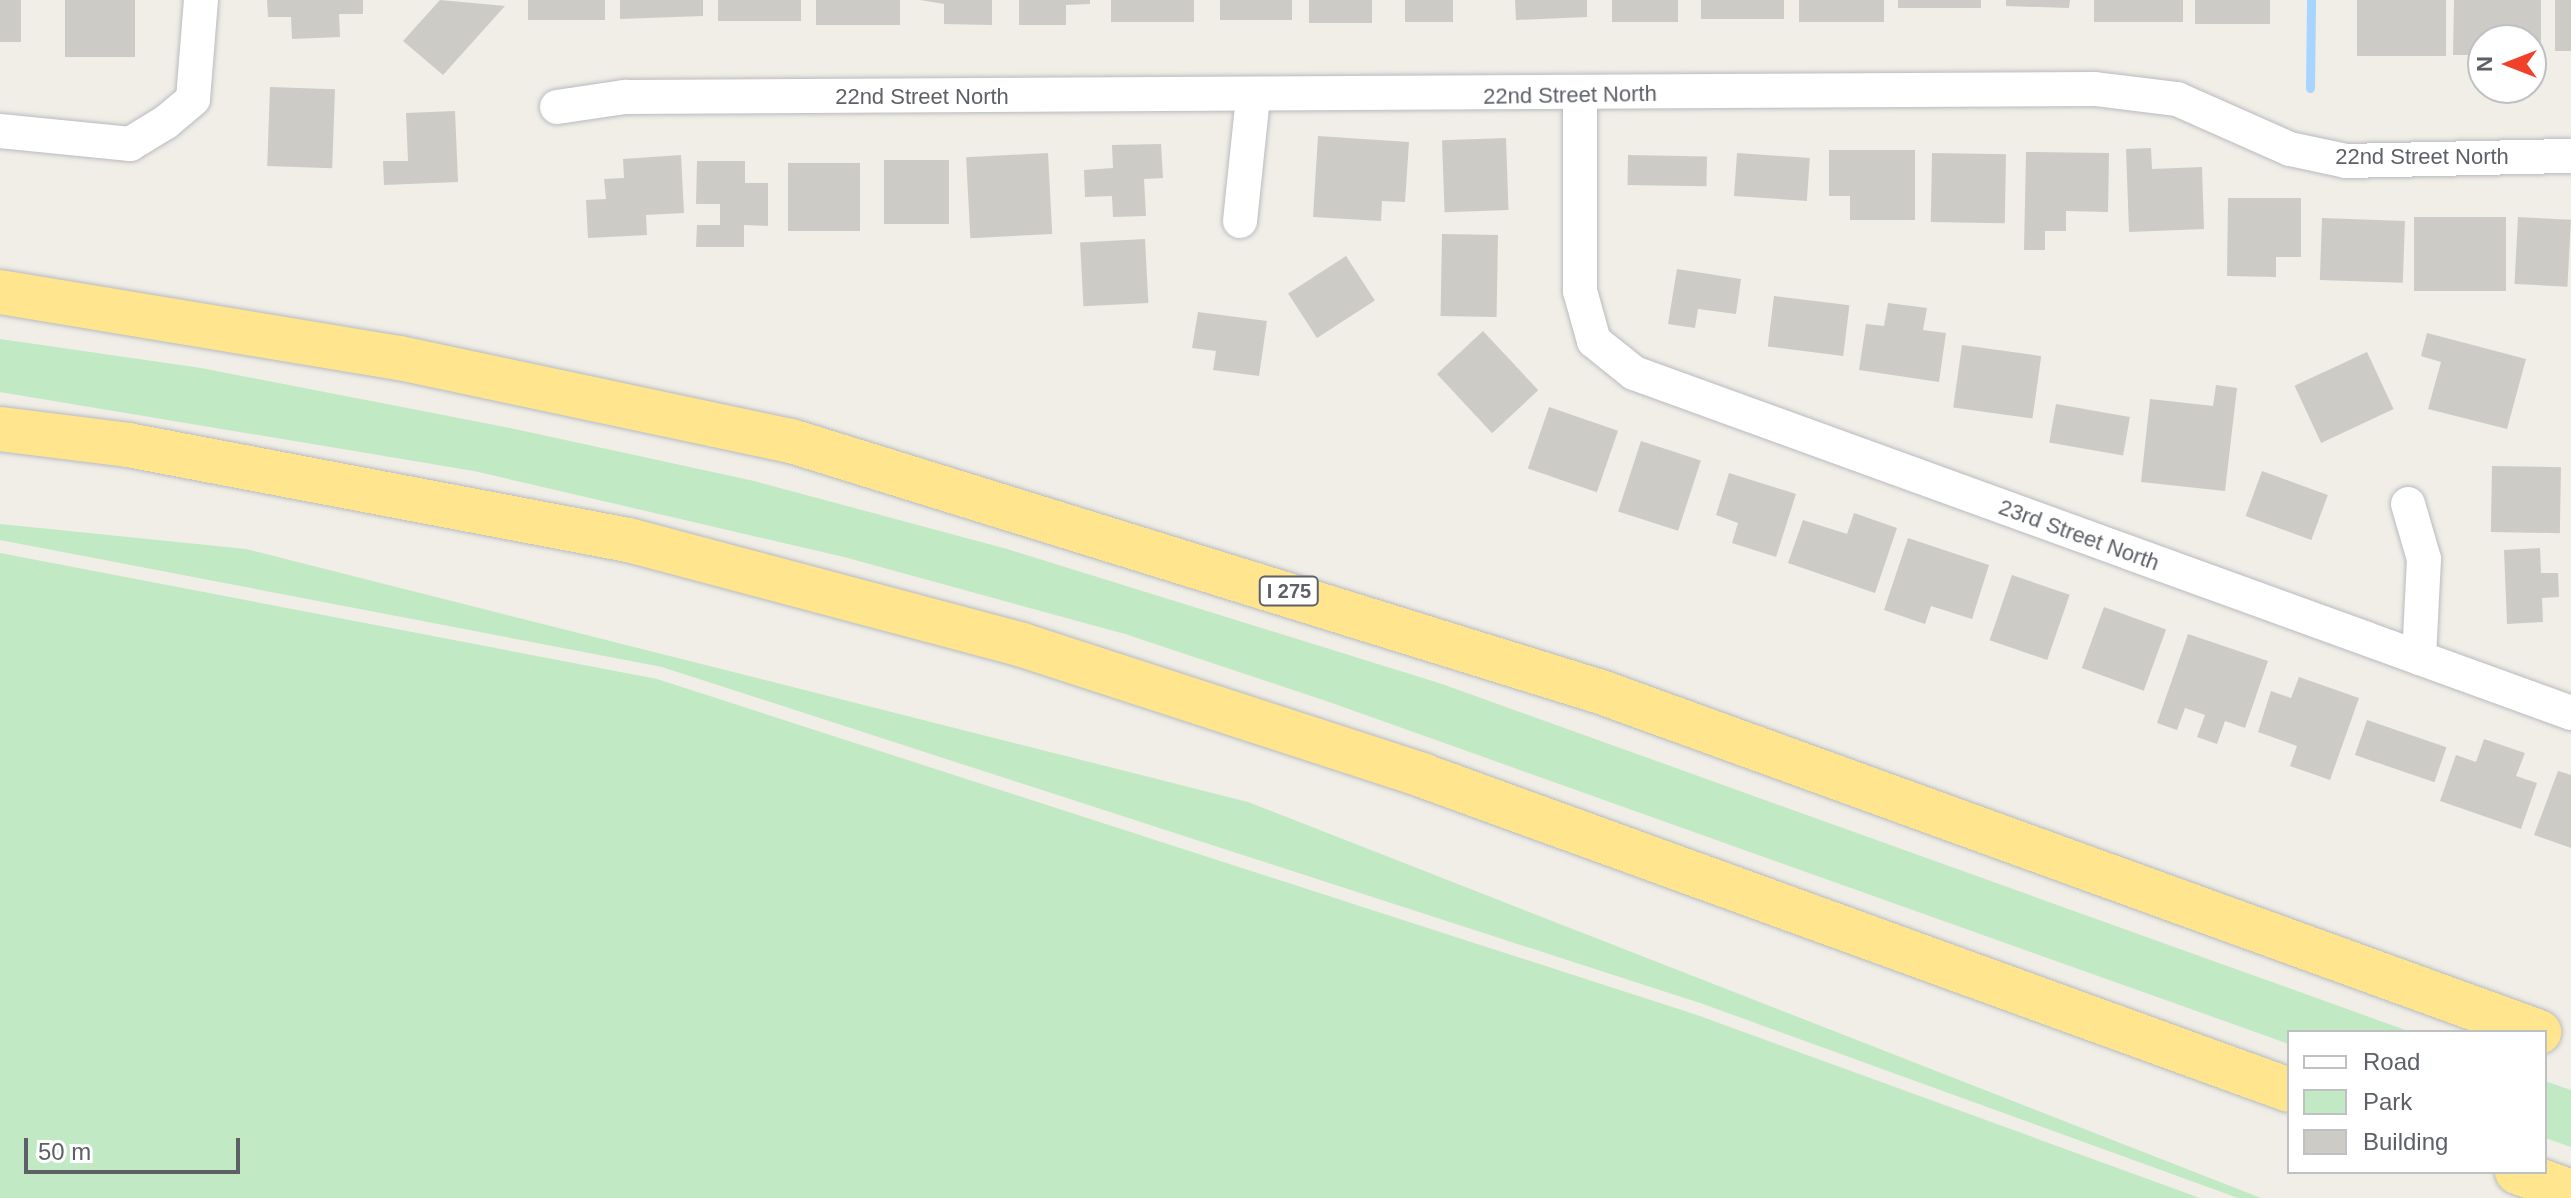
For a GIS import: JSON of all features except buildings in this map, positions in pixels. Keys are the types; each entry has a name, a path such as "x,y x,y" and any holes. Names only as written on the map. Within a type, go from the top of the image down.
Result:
{"highway":[{"name":"I 275","path":"0,292 400,358 791,441 1601,692 2533,1030"},
{"path":"0,429 128,445 628,540 1022,645 1424,776 2287,1089"},
{"path":"2547,1035 2571,1044"},
{"path":"2522,1174 2571,1192"}],"street":[{"path":"0,131 130,144 166,122 193,99 201,0"},
{"name":"22nd Street North","path":"557,107 625,97 1253,98 2095,89 2177,99 2290,149 2346,161 2571,156"},
{"name":"23rd Street North","path":"1580,95 1580,291 1594,341 1634,373 2571,713"},
{"path":"1240,221 1253,98"},
{"path":"2408,504 2424,559 2419,658"}],"green space":[{"path":"0,339 201,368 510,428 754,481 1007,549 1442,684 2405,1030 2287,1030 2287,1043 1332,703 1125,634 844,557 474,471 0,392"},
{"path":"0,524 246,549 1248,802 2261,1198 2238,1198 1703,1004 662,667 0,540"},
{"path":"0,553 657,679 1697,1015 2200,1198 0,1198"},
{"path":"2547,1082 2571,1090 2571,1147 2547,1139"}],"waterway":[{"path":"2310,88 2311,0"}]}
